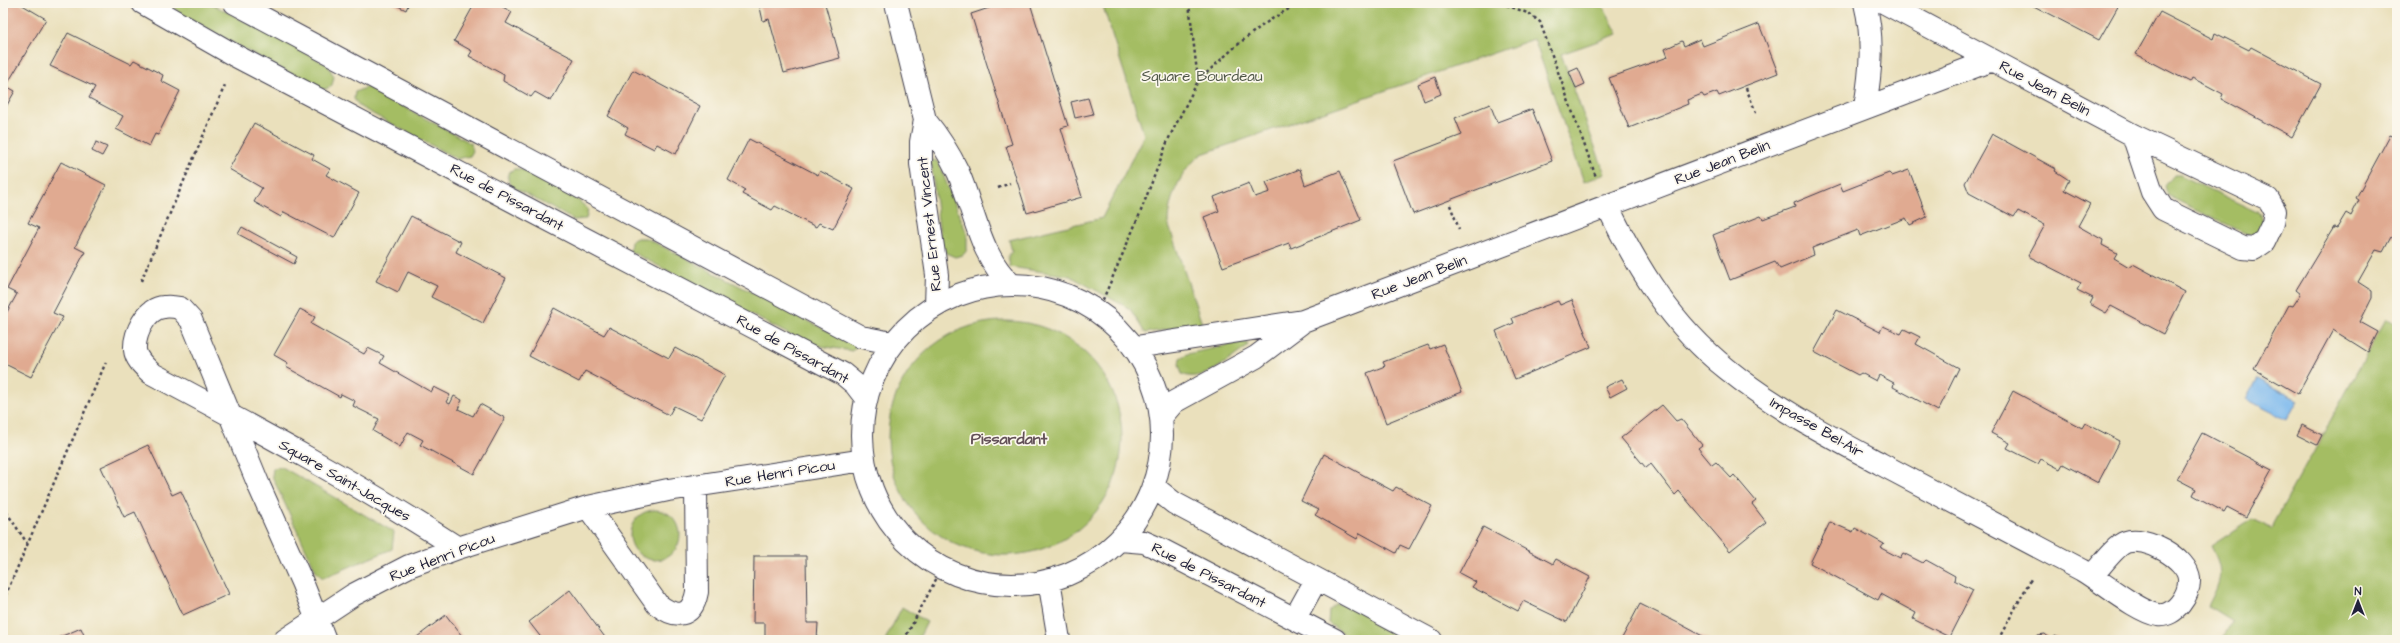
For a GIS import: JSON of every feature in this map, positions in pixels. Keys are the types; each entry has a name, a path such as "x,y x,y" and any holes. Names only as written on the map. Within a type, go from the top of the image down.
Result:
{"street":[{"name":"Rue de Pissardant","path":"143,3 234,55 843,374 855,384 865,397"},
{"path":"235,3 861,337 892,343"},
{"name":"Rue Ernest Vincent","path":"896,3 925,120 939,139 958,172 993,265 1011,284"},
{"path":"1865,107 1872,53 1870,21 1866,3"},
{"path":"1885,3 1992,60"},
{"name":"Rue Jean Belin","path":"1136,347 1303,321 1992,60 2133,135 2268,198 2275,210 2273,223 2264,242 2254,249 2243,248 2163,209 2152,192 2133,135"},
{"name":"Rue Ernest Vincent","path":"925,120 921,142 921,164 937,275 936,304"},
{"name":"Impasse Bel-Air","path":"1607,206 1627,247 1652,288 1685,330 1726,368 1787,413 2092,576"},
{"path":"1011,284 1044,288 1071,296 1098,311 1136,347 1154,384 1162,416 1163,438 1160,463 1154,487 1140,515 1120,540 1101,556 1079,570 1049,580 1017,585 978,582 942,568 915,551 892,527 875,500 864,460 861,436 865,397 875,371 892,343 914,320 936,304 964,292 1011,284"},
{"name":"Square Saint-Jacques","path":"325,640 302,582 229,414 191,320 180,308 163,306 148,316 138,331 135,351 142,364 152,373 229,414 323,466 458,548"},
{"name":"Rue Jean Belin","path":"1162,416 1174,402 1256,357 1303,321"},
{"name":"Rue Henri Picou","path":"285,640 353,595 409,566 458,548 588,507 696,486 864,460"},
{"path":"588,507 657,604 667,612 679,615 687,612 695,603 697,592 696,486"},
{"path":"1154,487 1174,503 1431,640"},
{"name":"Rue de Pissardant","path":"1120,540 1144,542 1160,549 1295,618 1334,640"},
{"path":"1049,580 1059,640"},
{"path":"1295,618 1316,580"}],"path":[{"path":"1189,3 1198,80"},
{"path":"1098,311 1139,216 1168,140 1198,80 1234,47 1276,14 1301,3"},
{"path":"1501,3 1530,14 1540,22 1607,206"},
{"path":"139,285 229,76 234,55"},
{"path":"3,601 108,357"},
{"path":"3,507 27,544"},
{"path":"1998,640 2045,551"},
{"path":"904,640 942,568"}],"green space":[{"path":"175,3 210,3 328,65 334,77 332,85 326,89 319,89 181,15 175,9"},
{"name":"Square Bourdeau","path":"1102,3 1601,3 1618,34 1561,54 1605,174 1584,182 1534,39 1202,154 1188,167 1173,194 1170,204 1168,223 1202,324 1145,333 1130,309 1070,276 1010,267 1008,256 1012,251 1009,240 1102,218 1144,135"},
{"path":"367,87 467,141 471,144 473,151 470,156 457,159 360,107 354,99 355,92"},
{"path":"934,160 938,162 967,234 967,250 963,255 955,257 946,253 941,245 931,161"},
{"path":"514,169 521,169 578,200 588,209 586,219 574,220 511,186 508,180 508,173"},
{"path":"2174,175 2179,175 2259,213 2263,223 2259,233 2249,235 2168,196 2165,186"},
{"path":"637,238 646,238 857,346 852,351 807,344 630,251 631,241"},
{"path":"2386,319 2397,324 2397,640 2222,640 2232,621 2208,606 2220,576 2218,563 2211,546 2252,519 2271,529"},
{"path":"1005,321 1039,326 1050,330 1070,341 1095,364 1102,373 1113,393 1117,404 1122,438 1117,472 1113,483 1102,503 1079,528 1070,535 1050,546 1039,550 1005,555 971,550 960,546 940,535 915,512 908,503 897,483 893,472 888,438 893,404 897,393 908,373 931,348 940,341 960,330 971,326"},
{"path":"1243,342 1248,344 1246,348 1216,369 1198,376 1182,374 1179,364 1180,358 1187,354"},
{"path":"282,467 394,532 392,549 323,578 317,573 272,476 273,468"},
{"path":"650,510 660,510 673,517 680,530 680,540 673,553 660,560 650,560 641,556 634,549 630,540 630,530 634,521 641,514"},
{"path":"1337,604 1353,606 1418,640 1353,640 1328,623 1329,611"},
{"path":"902,607 927,622 918,640 885,640"}],"water":[{"path":"2257,379 2298,400 2287,420 2246,399"}],"building":[{"path":"3,3 19,3 46,19 6,86 15,91 3,112"},
{"path":"392,3 409,3 406,10"},
{"path":"475,3 495,3 512,12 506,23 574,59 551,101 535,92 531,97 503,81 504,75 469,56 472,51 454,41"},
{"path":"759,3 825,4 840,58 784,73 769,19 763,21"},
{"path":"1004,3 1030,3 1068,126 1061,128 1082,197 1027,213 1006,146 1012,144 971,14"},
{"path":"2028,3 2120,3 2099,40"},
{"path":"2160,12 2213,39 2215,33 2249,50 2251,47 2321,84 2292,137 2221,99 2223,94 2208,86 2192,78 2190,82 2136,54"},
{"path":"1759,24 1778,73 1719,96 1717,92 1704,97 1702,94 1687,100 1688,104 1629,128 1609,78 1668,57 1665,49 1682,41 1684,46 1700,39 1703,46"},
{"path":"68,33 131,64 134,60 148,67 163,75 161,81 180,91 158,135 155,134 149,146 116,129 123,116 89,98 95,87 50,66"},
{"path":"1578,68 1585,84 1576,88 1569,72"},
{"path":"633,70 700,106 676,154 657,144 654,149 625,134 628,128 608,116"},
{"path":"1435,77 1441,94 1424,101 1418,84"},
{"path":"1088,98 1093,114 1075,118 1071,102"},
{"path":"1490,104 1497,122 1532,109 1552,161 1413,214 1393,161 1462,135 1455,118"},
{"path":"254,123 314,155 312,159 330,169 326,175 359,193 334,238 284,212 281,217 254,202 262,188 229,169"},
{"path":"2397,133 2397,238 2391,237 2383,252 2376,250 2358,282 2372,291 2372,298 2360,322 2378,332 2368,352 2333,330 2298,394 2254,369 2289,305 2293,306 2301,294 2296,290 2334,227 2337,228 2346,213 2351,216 2359,200 2356,198 2390,135 2395,137"},
{"path":"1992,134 2056,169 2055,171 2069,180 2064,190 2090,204 2078,226 2103,240 2102,245 2117,253 2114,258 2129,267 2133,264 2185,292 2164,334 2111,306 2106,313 2090,304 2093,298 2077,290 2081,283 2028,256 2045,225 2018,211 2014,217 1969,193 1965,183"},
{"path":"749,139 818,175 820,171 854,189 833,229 819,223 816,227 775,206 772,210 742,194 745,190 728,180"},
{"path":"96,142 107,147 102,156 92,151"},
{"path":"61,162 106,185 75,247 85,252 53,313 63,317 31,377 3,363 3,319 17,294 7,289 39,228 28,223"},
{"path":"1300,169 1305,185 1340,171 1361,220 1291,248 1289,243 1223,267 1204,217 1219,211 1214,197 1249,183 1255,197 1270,192 1266,182"},
{"path":"1909,170 1927,217 1910,225 1906,218 1860,236 1858,230 1812,248 1814,255 1780,269 1775,262 1730,280 1713,235 1761,216 1763,219 1795,207 1794,203 1840,184 1843,191 1889,173 1892,176"},
{"path":"411,216 461,242 456,252 506,278 483,323 431,297 437,286 408,272 398,292 376,281"},
{"path":"242,227 297,257 294,264 238,234"},
{"path":"1572,300 1591,347 1515,379 1496,331 1514,323 1512,318 1558,301 1560,305"},
{"path":"554,308 604,335 609,327 669,358 675,348 725,375 701,419 674,406 669,415 585,371 579,382 529,356"},
{"path":"300,309 315,317 311,324 364,354 368,348 384,356 380,363 431,392 434,387 450,395 446,402 450,404 454,396 462,400 458,409 473,416 480,404 505,418 474,474 420,445 423,440 408,432 400,447 373,431 379,419 353,406 355,401 341,394 340,397 286,367 288,363 274,355"},
{"path":"1837,310 1880,332 1883,326 1901,334 1904,329 1920,337 1916,344 1959,368 1938,411 1893,387 1894,383 1879,375 1876,381 1861,373 1858,375 1814,352"},
{"path":"1443,344 1462,392 1386,423 1367,373 1385,366 1383,362 1428,345 1430,349"},
{"path":"1622,379 1627,388 1610,397 1605,387"},
{"path":"2013,391 2082,428 2085,423 2120,441 2098,483 2063,464 2060,469 2041,459 2038,464 2007,448 2010,443 1991,433"},
{"path":"1662,405 1676,421 1681,419 1702,445 1698,448 1712,465 1716,462 1731,478 1734,475 1756,501 1752,504 1766,522 1730,551 1679,491 1675,495 1651,464 1646,468 1621,438"},
{"path":"2302,425 2322,435 2317,445 2297,435"},
{"path":"2202,433 2272,470 2246,517 2227,507 2224,512 2193,495 2196,489 2177,479"},
{"path":"148,445 172,495 181,491 229,594 183,615 135,512 124,517 101,467"},
{"path":"1324,454 1393,491 1396,487 1432,506 1409,549 1400,545 1396,553 1360,533 1357,539 1315,515 1319,510 1301,501"},
{"path":"1830,522 1853,532 1855,528 1884,544 1881,548 1900,558 1903,553 1923,563 1926,560 1955,576 1954,580 1973,590 1949,637 1913,619 1916,613 1881,594 1878,600 1810,563"},
{"path":"1483,527 1553,564 1556,559 1590,577 1567,622 1523,601 1518,611 1472,587 1476,582 1459,573"},
{"path":"754,556 806,556 807,623 818,623 817,640 765,640 765,623 753,623"},
{"path":"570,590 607,640 543,640 529,622"},
{"path":"1640,604 1682,625 1710,640 1621,640"},
{"path":"446,615 465,640 413,640"},
{"path":"81,628 86,640 53,640"},
{"path":"2045,634 2052,640 2035,640 2038,635"},
{"path":"2055,636 2064,640 2053,640"}],"district":[{"name":"Pissardant","path":"1009,438"}]}
